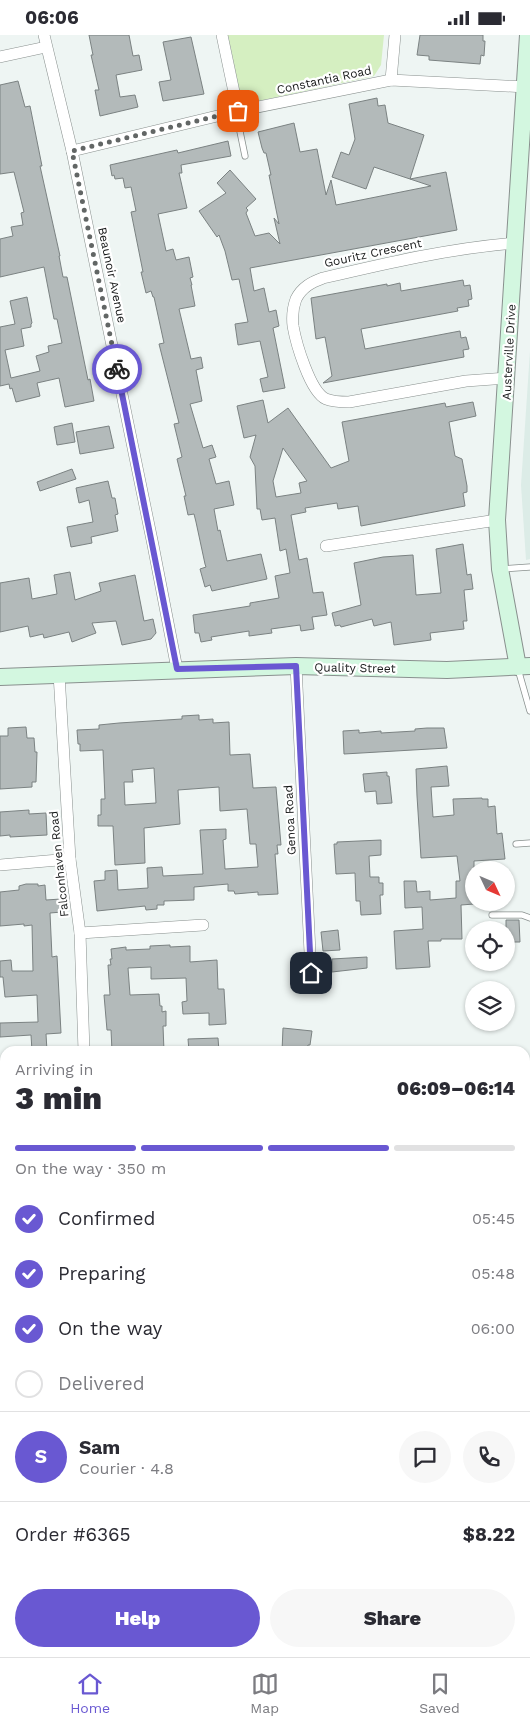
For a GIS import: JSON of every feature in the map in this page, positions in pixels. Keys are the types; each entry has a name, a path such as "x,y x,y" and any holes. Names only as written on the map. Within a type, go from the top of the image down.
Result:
{"street":[{"name":"Beaunoir Avenue","path":"44,35 72,151 177,669"},
{"path":"222,35 237,112"},
{"path":"391,80 394,35"},
{"name":"Austerville Drive","path":"524,666 500,569 497,520 528,35"},
{"path":"0,57 46,47"},
{"name":"Constantia Road","path":"72,151 237,112 391,80 526,87"},
{"name":"Gouritz Crescent","path":"507,378 466,381 349,402 336,402 325,399 318,393 310,381 293,325 293,311 301,290 312,282 323,278 400,260 485,245 516,243"},
{"path":"326,546 497,520"},
{"name":"Quality Street","path":"0,677 296,666 447,670 524,666"},
{"name":"Genoa Road","path":"296,666 311,973"},
{"name":"Falconhaven Road","path":"59,675 70,859 80,933 84,1046"},
{"path":"0,865 70,859"},
{"path":"80,933 203,925"}],"lane":[{"path":"237,112 245,156"},
{"path":"500,569 530,567"},
{"path":"524,666 530,711"},
{"path":"516,844 530,843"},
{"path":"492,915 522,915 530,918"}],"shaded area":[{"path":"530,351 530,559 526,560 521,485"}],"green space":[{"path":"228,35 384,35 381,65 374,76 249,103 240,94"}],"building":[{"path":"89,35 129,35 133,56 139,55 142,70 116,75 120,97 135,95 138,107 100,116 95,90 99,90 91,55 93,55"},
{"path":"420,35 483,35 483,41 485,41 484,56 481,55 480,64 429,60 429,56 417,55"},
{"path":"191,37 204,94 163,101 159,82 171,80 163,42"},
{"path":"18,81 25,107 30,106 42,166 40,166 63,277 67,277 94,401 65,407 59,378 37,383 40,396 16,402 9,384 0,386 0,327 15,324 10,301 27,297 32,323 31,327 21,329 24,346 5,350 11,378 40,371 36,356 49,352 48,346 62,343 57,319 54,319 44,267 0,277 0,239 13,236 11,227 23,225 21,213 24,212 14,172 0,174 0,85"},
{"path":"377,98 378,106 385,105 388,123 424,135 410,179 374,167 366,189 332,177 341,152 349,155 355,139 349,104"},
{"path":"294,123 300,152 317,149 326,195 331,180 336,205 431,186 410,179 446,172 457,230 250,268 254,291 264,288 269,312 276,310 279,326 273,328 285,388 263,392 260,379 268,377 260,341 238,345 235,324 248,322 239,279 232,280 219,235 217,237 199,211 226,193 217,183 230,170 256,199 246,208 248,210 246,213 255,236 269,233 280,244 274,218 279,224 269,175 271,175 266,153 264,153 262,148 258,132"},
{"path":"228,141 231,156 181,165 182,173 179,173 187,208 158,214 166,251 173,249 176,260 189,257 193,277 190,278 195,306 179,309 191,359 201,357 203,368 196,370 202,401 190,404 203,448 212,445 216,457 209,459 216,484 229,481 234,505 214,509 218,531 220,530 227,561 261,554 267,579 212,591 210,585 205,587 200,569 206,567 196,522 194,514 188,515 184,496 186,496 177,459 182,457 174,424 179,423 159,344 164,343 154,297 151,291 146,293 141,272 143,272 131,212 136,211 131,187 125,188 123,178 115,179 114,175 112,176 110,165 177,150 178,153"},
{"path":"463,280 464,286 470,285 472,299 468,300 469,306 457,308 458,311 361,329 365,349 460,331 461,338 466,337 469,349 463,350 464,357 323,383 332,376 325,337 316,339 311,298 387,284 387,286 400,283 401,291"},
{"path":"263,400 268,423 288,408 331,468 349,461 342,422 445,403 446,407 473,402 476,416 449,422 455,456 462,459 467,486 467,492 463,493 465,506 361,526 358,506 338,509 337,503 305,508 306,512 291,515 299,560 307,558 313,593 323,592 327,615 312,617 314,629 301,631 300,625 271,629 272,633 249,636 249,631 211,637 212,640 201,642 199,633 195,633 193,615 250,606 250,603 279,598 275,576 290,573 286,549 280,551 275,518 262,520 260,509 257,509 255,466 250,457 256,435 244,438 237,406","holes":["283,448 307,481 299,483 301,493 276,497 273,481"]},
{"path":"72,423 75,442 57,445 54,427"},
{"path":"109,426 114,448 80,454 76,432"},
{"path":"72,469 76,479 40,491 37,482"},
{"path":"108,481 112,498 115,498 118,514 115,515 118,531 91,537 92,543 71,547 67,527 93,522 89,500 79,503 76,488"},
{"path":"463,544 467,575 471,574 473,589 464,590 467,621 463,621 464,629 430,633 431,640 394,645 391,622 374,626 372,619 341,627 340,625 335,626 332,613 361,605 354,563 383,557 413,555 416,595 441,593 436,549"},
{"path":"70,572 75,600 101,591 99,583 135,575 144,621 153,619 156,633 151,639 122,645 116,621 92,623 96,633 72,642 69,632 44,638 43,634 30,637 28,626 0,632 0,583 29,578 32,599 57,594 54,575"},
{"path":"199,715 199,720 213,719 213,723 229,722 230,755 250,754 253,788 276,787 281,845 277,845 278,854 275,854 278,894 258,895 258,892 235,894 234,891 228,891 228,884 194,887 194,900 164,901 164,905 157,905 157,909 146,910 145,906 97,911 94,881 105,880 105,871 117,870 118,890 148,888 147,868 162,867 163,876 203,874 200,830 226,829 226,839 223,840 225,869 258,867 256,844 250,844 247,809 220,811 219,787 178,790 180,824 144,828 145,863 115,865 113,826 98,826 98,815 101,815 101,799 105,799 103,750 80,751 77,730 99,729 99,725 182,719 182,716","holes":["154,768 156,803 125,805 124,782 133,782 132,770"]},
{"path":"26,727 27,738 34,738 35,752 37,752 36,782 32,782 32,787 0,789 0,736 8,736 8,728"},
{"path":"444,728 447,748 344,754 343,731 359,730 359,733 381,731 381,733 415,731 415,729"},
{"path":"447,766 449,786 431,787 433,817 454,815 453,799 488,799 488,807 495,806 497,834 502,833 505,859 465,861 465,905 461,905 462,939 428,941 430,967 396,969 394,931 423,929 422,907 405,908 404,881 416,881 417,892 430,891 430,900 456,898 456,881 460,881 457,856 421,858 416,769"},
{"path":"387,772 392,803 377,804 376,791 365,792 363,774"},
{"path":"29,810 29,814 46,813 47,835 0,836 0,812"},
{"path":"381,840 381,855 369,856 370,877 379,877 379,883 383,883 383,895 380,895 381,914 361,915 360,901 356,901 355,873 336,874 334,844 337,844 337,842"},
{"path":"26,884 45,885 46,900 61,899 62,912 50,913 52,957 57,956 61,1033 46,1034 47,1046 32,1046 31,1035 0,1037 0,1023 38,1022 37,995 5,997 3,977 0,977 0,961 11,960 12,971 33,971 32,925 0,926 0,892 19,890 19,886"},
{"path":"519,920 520,942 515,942 515,921 506,921"},
{"path":"338,930 340,950 323,951 321,932"},
{"path":"150,946 190,946 190,962 217,960 218,989 224,989 226,1024 209,1025 209,1013 183,1014 182,1002 187,1001 186,978 151,979 151,967 128,968 130,995 159,994 162,1012 166,1011 166,1026 163,1026 164,1046 112,1046 111,1030 107,1030 104,995 110,995 108,965 111,965 111,949 126,947 126,950 150,949"},
{"path":"367,957 367,968 332,972 332,959"},
{"path":"283,1028 312,1031 310,1045 282,1046"},
{"path":"218,1038 219,1046 189,1046 188,1039"}],"way so far":[{"path":"117,369 72,151 238,111"}],"route":[{"path":"117,369 177,669 296,666 311,973"}]}
